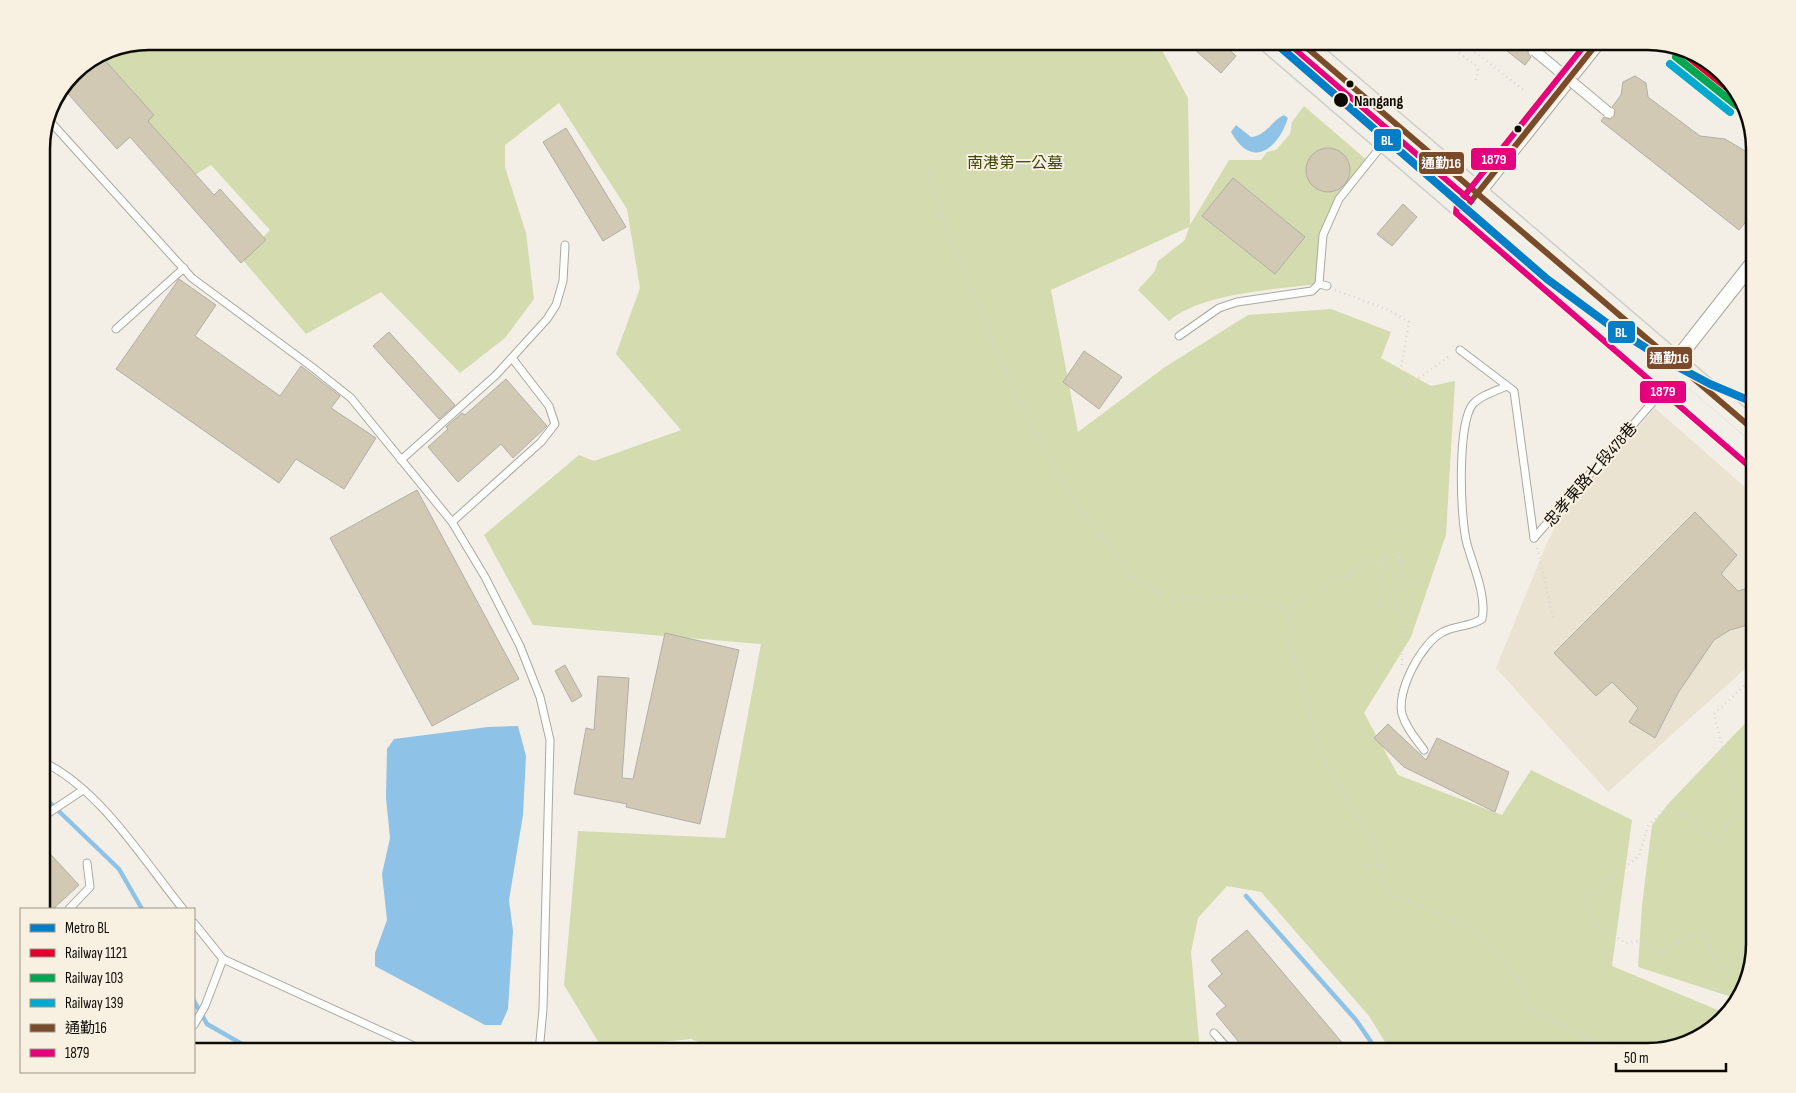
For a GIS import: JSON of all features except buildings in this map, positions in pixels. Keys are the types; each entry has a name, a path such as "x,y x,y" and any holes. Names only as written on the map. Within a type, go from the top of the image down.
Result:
{"main road":[{"path":"1278,50 1385,142 1470,202"},
{"path":"1309,50 1470,202 1668,371 1746,450"},
{"path":"1668,371 1746,425"}],"street":[{"path":"1535,50 1608,112"},
{"path":"1470,202 1592,50"},
{"path":"1668,371 1746,271"}],"lane":[{"path":"53,124 184,268 219,299 351,398 452,522 485,577 520,646 540,697 550,740 543,1009 540,1043"},
{"path":"1179,336 1219,308 1237,302 1312,291 1319,284 1323,236 1339,199 1385,142"},
{"path":"401,460 496,375 547,319 556,305 563,281 565,245"},
{"path":"116,329 184,268"},
{"path":"1319,284 1327,286"},
{"name":"忠孝東路七段478巷","path":"1460,350 1514,391 1534,538"},
{"path":"452,522 541,442 555,424 548,406 512,358"},
{"name":"忠孝東路七段478巷","path":"1534,538 1652,403 1668,371"},
{"path":"1424,750 1408,728 1402,713 1401,698 1413,666 1430,643 1442,632 1475,624 1482,619 1483,602 1465,536 1461,502 1464,434 1466,419 1474,403 1507,386"},
{"path":"50,766 83,790 130,840 182,908"},
{"path":"50,812 83,790"},
{"path":"70,908 90,887 87,863"},
{"path":"195,924 223,959 407,1043"},
{"path":"195,1023 205,1006 223,959"},
{"path":"1214,1033 1223,1043"}],"path":[{"path":"1454,50 1475,65 1478,70 1475,82"},
{"path":"1472,50 1526,92"},
{"path":"926,169 951,241 1013,390 1035,434 1066,487 1129,575 1166,597 1244,597 1282,608 1290,615"},
{"path":"1327,286 1389,310 1409,322 1400,368 1406,388 1460,350"},
{"path":"1534,538 1553,617"},
{"path":"1399,542 1399,558 1404,575 1412,584 1419,582"},
{"path":"1404,575 1396,579 1390,568 1382,562 1371,558 1334,582 1300,600 1290,615 1290,648 1304,691 1317,742 1328,771 1362,820 1374,841 1383,864 1384,882 1394,897 1436,910 1464,925 1495,951 1509,967 1530,1006 1538,1015 1573,1030 1588,1043"},
{"path":"1399,558 1395,560 1388,558 1382,562 1379,577 1392,610 1400,614 1405,612"},
{"path":"1395,560 1396,565 1412,566"},
{"path":"1409,581 1398,591 1395,601 1402,623 1401,664 1413,666"},
{"path":"1382,603 1388,601"},
{"path":"1745,958 1719,969 1704,934 1678,942 1660,957 1644,940 1626,943 1590,922 1586,897 1639,856 1648,826 1664,810 1689,818 1718,843 1738,808 1714,714 1746,684"},
{"path":"1363,867 1383,864"},
{"path":"1586,1040 1632,1043"}],"shaded area":[{"path":"1655,408 1746,488 1746,668 1608,792 1496,668 1546,545 1559,519"}],"green space":[{"name":"南港第一公墓","path":"149,50 1162,50 1188,98 1190,225 1229,160 1261,160 1267,152 1276,150 1290,134 1292,122 1304,106 1369,162 1339,199 1323,235 1319,284 1219,298 1200,304 1169,321 1138,290 1155,271 1158,261 1185,240 1189,227 1051,290 1078,432 1165,367 1248,315 1331,309 1391,332 1381,358 1431,386 1455,381 1446,535 1411,637 1364,713 1398,775 1502,815 1531,770 1632,820 1612,966 1720,1011 1696,1030 1672,1040 1660,1042 1386,1043 1369,1016 1261,892 1227,886 1198,918 1191,952 1199,1043 702,1043 691,1039 651,1043 599,1043 564,985 578,831 725,838 761,644 533,625 484,535 579,455 594,461 681,430 616,354 640,288 627,209 559,103 505,145 505,167 526,233 534,299 505,338 460,373 381,292 306,334 242,259 270,230 211,165 187,180 131,111 93,68 117,55"},
{"path":"1746,722 1746,944 1743,969 1730,997 1638,967 1642,905 1652,825 1668,804"}],"water":[{"path":"1284,115 1288,118 1284,129 1278,139 1264,151 1247,150 1239,144 1231,132 1236,125 1251,137 1256,136"},
{"path":"518,726 526,756 523,815 509,900 513,931 508,1009 501,1025 485,1025 375,966 375,953 387,920 382,874 390,838 386,798 387,749 394,739 488,727"}],"waterway":[{"path":"50,803 119,869 141,908"},
{"path":"1246,896 1356,1020 1372,1043"},
{"path":"195,1003 207,1024 240,1043"}],"metro line":[{"name":"BL","path":"1283,50 1547,279 1608,324 1665,360 1710,384 1746,399"}],"rail line":[{"name":"103","path":"1676,57 1736,105"},
{"name":"139","path":"1670,64 1730,112"}],"transit line":[{"name":"1879","path":"1295,50 1471,201"},
{"name":"通勤16","path":"1310,50 1746,423"},
{"name":"1879","path":"1581,50 1457,205 1456,213 1746,463"},
{"name":"通勤16","path":"1482,225 1464,210 1592,50"}],"place":[{"name":"Nangang","path":"1341,100"}]}
